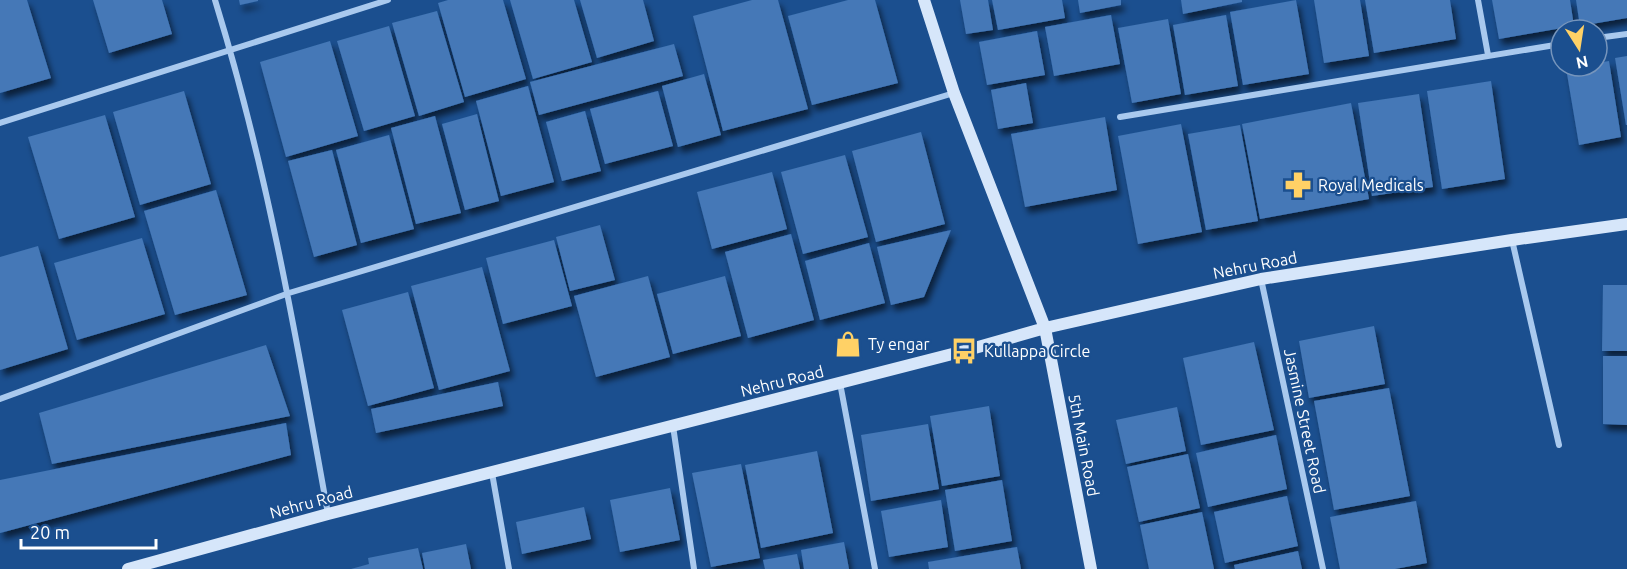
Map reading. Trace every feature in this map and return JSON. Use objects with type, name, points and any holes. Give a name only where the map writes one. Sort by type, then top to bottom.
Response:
[{"type":"main road","name":"5th Main Road","points":[[924,0],[954,93],[1045,327],[1091,569]]},
{"type":"main road","name":"Nehru Road","points":[[129,569],[328,514],[964,351],[1045,327],[1261,279],[1627,224]]},
{"type":"street","points":[[214,0],[230,50],[289,293],[328,514]]},
{"type":"street","points":[[0,123],[388,0]]},
{"type":"street","points":[[1478,0],[1488,55]]},
{"type":"street","points":[[1609,36],[1627,34]]},
{"type":"street","points":[[1120,117],[1549,46]]},
{"type":"street","points":[[0,399],[289,293],[954,93]]},
{"type":"street","points":[[1512,240],[1559,445]]},
{"type":"street","name":"Jasmine Street Road","points":[[1261,279],[1323,569]]},
{"type":"street","points":[[840,383],[875,569]]},
{"type":"street","points":[[673,426],[694,569]]},
{"type":"street","points":[[492,472],[509,569]]},
{"type":"building","points":[[0,0],[27,0],[51,78],[0,93]]},
{"type":"building","points":[[93,0],[162,0],[172,34],[109,53]]},
{"type":"building","points":[[239,0],[258,0],[258,1],[240,5]]},
{"type":"building","points":[[448,0],[503,0],[526,79],[465,97],[438,3]]},
{"type":"building","points":[[510,0],[574,0],[592,62],[533,79]]},
{"type":"building","points":[[580,0],[643,0],[654,41],[597,58]]},
{"type":"building","points":[[752,0],[778,0],[808,109],[723,131],[693,16]]},
{"type":"building","points":[[848,0],[875,0],[898,83],[812,105],[788,16]]},
{"type":"building","points":[[960,0],[988,0],[993,30],[966,34]]},
{"type":"building","points":[[992,0],[1062,0],[1065,18],[998,30]]},
{"type":"building","points":[[1078,0],[1121,0],[1121,5],[1080,13]]},
{"type":"building","points":[[1181,0],[1242,0],[1242,2],[1183,14]]},
{"type":"building","points":[[1296,0],[1309,74],[1243,85],[1230,12]]},
{"type":"building","points":[[1314,0],[1360,0],[1369,56],[1324,63]]},
{"type":"building","points":[[1365,0],[1450,0],[1456,39],[1374,53]]},
{"type":"building","points":[[1492,0],[1570,0],[1573,18],[1549,18],[1549,30],[1499,39]]},
{"type":"building","points":[[1576,0],[1627,0],[1627,18],[1609,21],[1609,18],[1579,18]]},
{"type":"building","points":[[437,11],[464,102],[419,116],[392,23]]},
{"type":"building","points":[[1111,15],[1120,64],[1054,76],[1045,27]]},
{"type":"building","points":[[1226,15],[1238,86],[1185,95],[1173,25]]},
{"type":"building","points":[[1168,19],[1181,94],[1132,103],[1118,28]]},
{"type":"building","points":[[389,26],[415,116],[364,131],[337,41]]},
{"type":"building","points":[[1037,31],[1045,75],[987,85],[979,42]]},
{"type":"building","points":[[330,41],[358,136],[286,157],[260,62]]},
{"type":"building","points":[[674,44],[683,76],[539,115],[530,82]]},
{"type":"building","points":[[1627,56],[1627,125],[1626,125],[1615,58]]},
{"type":"building","points":[[1609,61],[1621,137],[1579,145],[1568,78],[1609,78]]},
{"type":"building","points":[[704,74],[721,135],[678,147],[662,86]]},
{"type":"building","points":[[1491,81],[1505,179],[1442,189],[1427,91]]},
{"type":"building","points":[[1026,83],[1033,123],[998,129],[991,90]]},
{"type":"building","points":[[528,86],[554,182],[501,196],[476,101]]},
{"type":"building","points":[[184,91],[211,184],[140,205],[113,112]]},
{"type":"building","points":[[658,91],[673,146],[605,164],[590,109]]},
{"type":"building","points":[[1419,94],[1433,187],[1372,196],[1358,103]]},
{"type":"building","points":[[1351,103],[1369,199],[1260,219],[1242,124]]},
{"type":"building","points":[[585,111],[601,171],[562,181],[546,122]]},
{"type":"building","points":[[477,114],[499,201],[465,210],[442,124]]},
{"type":"building","points":[[105,115],[135,217],[59,239],[28,137]]},
{"type":"building","points":[[435,116],[461,213],[416,224],[391,128]]},
{"type":"building","points":[[1105,117],[1117,190],[1025,207],[1011,134]]},
{"type":"building","points":[[1181,124],[1202,232],[1138,244],[1118,136]]},
{"type":"building","points":[[1240,125],[1258,221],[1206,230],[1188,134]]},
{"type":"building","points":[[921,132],[945,224],[876,242],[852,151]]},
{"type":"building","points":[[389,135],[414,229],[361,243],[336,150]]},
{"type":"building","points":[[332,150],[357,245],[314,257],[288,161]]},
{"type":"building","points":[[845,155],[868,237],[803,254],[781,172]]},
{"type":"building","points":[[772,172],[787,229],[712,249],[697,192]]},
{"type":"building","points":[[216,190],[247,295],[175,315],[144,211]]},
{"type":"building","points":[[600,225],[615,280],[570,291],[556,237]]},
{"type":"building","points":[[951,230],[924,297],[891,305],[877,247]]},
{"type":"building","points":[[791,234],[814,320],[748,338],[725,252]]},
{"type":"building","points":[[142,238],[165,314],[77,340],[54,263]]},
{"type":"building","points":[[554,240],[572,306],[503,324],[486,258]]},
{"type":"building","points":[[869,243],[885,303],[820,320],[805,261]]},
{"type":"building","points":[[38,246],[68,349],[0,370],[0,257]]},
{"type":"building","points":[[482,267],[510,371],[439,390],[411,286]]},
{"type":"building","points":[[648,276],[670,357],[596,377],[574,296]]},
{"type":"building","points":[[725,276],[741,336],[673,354],[657,294]]},
{"type":"building","points":[[1603,285],[1627,285],[1627,351],[1602,351]]},
{"type":"building","points":[[408,292],[434,388],[368,406],[342,310]]},
{"type":"building","points":[[1374,326],[1385,384],[1309,398],[1299,341]]},
{"type":"building","points":[[1254,342],[1274,430],[1201,445],[1183,358]]},
{"type":"building","points":[[266,345],[290,416],[52,464],[39,413]]},
{"type":"building","points":[[1603,356],[1627,356],[1627,425],[1603,424]]},
{"type":"building","points":[[498,382],[503,406],[376,433],[371,409]]},
{"type":"building","points":[[1389,388],[1410,496],[1334,510],[1314,401]]},
{"type":"building","points":[[989,406],[1000,476],[942,486],[930,416]]},
{"type":"building","points":[[1177,407],[1186,451],[1126,464],[1116,420]]},
{"type":"building","points":[[286,423],[291,455],[0,533],[0,480]]},
{"type":"building","points":[[928,424],[939,489],[871,501],[861,435]]},
{"type":"building","points":[[1276,435],[1287,489],[1208,507],[1196,453]]},
{"type":"building","points":[[817,451],[833,533],[761,548],[745,465]]},
{"type":"building","points":[[1188,454],[1200,508],[1139,522],[1127,467]]},
{"type":"building","points":[[741,464],[760,558],[711,567],[692,473]]},
{"type":"building","points":[[1002,480],[1012,541],[955,551],[945,490]]},
{"type":"building","points":[[670,488],[680,540],[620,552],[610,500]]},
{"type":"building","points":[[1287,496],[1298,546],[1225,563],[1214,512]]},
{"type":"building","points":[[941,500],[948,547],[889,557],[881,511]]},
{"type":"building","points":[[1416,501],[1427,563],[1395,569],[1340,569],[1330,517]]},
{"type":"building","points":[[584,507],[591,539],[522,554],[516,522]]},
{"type":"building","points":[[1202,512],[1214,569],[1149,569],[1140,525]]},
{"type":"building","points":[[844,542],[849,569],[804,569],[801,550]]},
{"type":"building","points":[[466,544],[471,569],[425,569],[422,553]]},
{"type":"building","points":[[1017,547],[1021,569],[929,569],[928,562]]},
{"type":"building","points":[[418,548],[423,569],[351,569],[369,564],[368,558]]},
{"type":"building","points":[[1298,551],[1302,569],[1235,569],[1234,565]]},
{"type":"building","points":[[797,554],[800,569],[765,569],[763,560]]},
{"type":"place","name":"Royal Medicals","points":[[1298,185]]},
{"type":"place","name":"Ty engar","points":[[848,344]]},
{"type":"place","name":"Kullappa Circle","points":[[964,351]]}]
